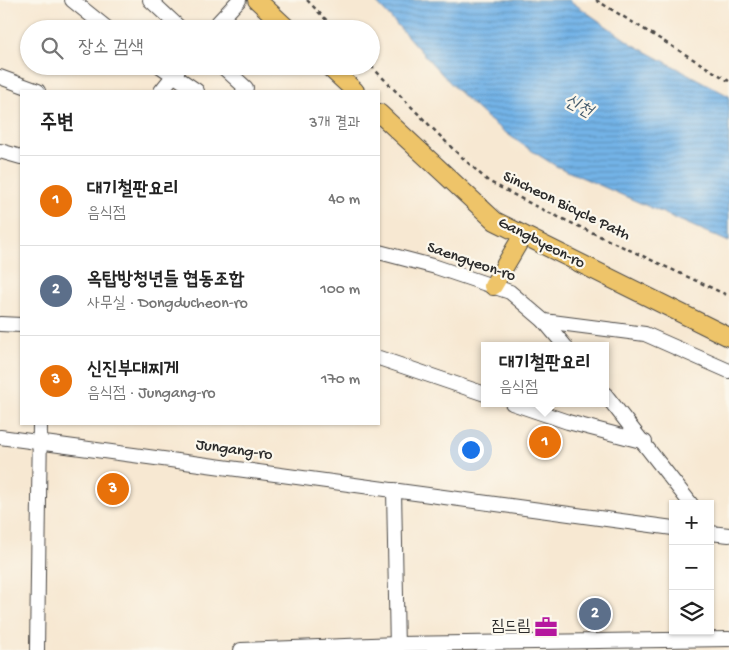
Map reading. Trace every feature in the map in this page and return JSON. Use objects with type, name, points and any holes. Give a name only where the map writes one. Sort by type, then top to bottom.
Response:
[{"type":"main road","points":[[257,0],[278,20]]},
{"type":"main road","points":[[338,75],[354,90]]},
{"type":"main road","name":"Gangbyeon-ro","points":[[380,114],[495,221],[729,337]]},
{"type":"main road","points":[[493,286],[523,235]]},
{"type":"street","points":[[72,0],[97,20]]},
{"type":"street","points":[[150,0],[171,20]]},
{"type":"street","points":[[220,20],[239,0]]},
{"type":"street","points":[[161,90],[174,75]]},
{"type":"street","points":[[181,75],[196,90]]},
{"type":"street","points":[[230,75],[244,90]]},
{"type":"street","points":[[0,77],[35,90]]},
{"type":"street","points":[[0,151],[20,158]]},
{"type":"street","name":"Saengyeon-ro","points":[[380,252],[436,267],[510,292],[544,320],[562,342]]},
{"type":"street","points":[[544,320],[645,334],[729,371]]},
{"type":"street","points":[[0,324],[20,325]]},
{"type":"street","points":[[380,358],[481,393]]},
{"type":"street","points":[[609,399],[689,500]]},
{"type":"street","points":[[524,407],[568,422],[645,442]]},
{"type":"street","points":[[37,650],[40,425]]},
{"type":"street","name":"Jungang-ro","points":[[0,437],[669,527]]},
{"type":"street","points":[[394,490],[397,647]]},
{"type":"street","points":[[714,532],[729,535]]},
{"type":"street","points":[[241,650],[729,639]]},
{"type":"path","points":[[307,0],[326,20]]},
{"type":"path","points":[[596,0],[729,81]]},
{"type":"path","name":"Sincheon Bicycle Path","points":[[380,75],[453,149],[488,181],[539,208],[729,296]]},
{"type":"water","name":"신천","points":[[374,0],[569,0],[632,44],[729,96],[729,242],[556,166],[520,143],[471,104]]},
{"type":"place","name":"대기철판요리","points":[[545,442]]},
{"type":"place","name":"신진부대찌게","points":[[113,489]]},
{"type":"place","name":"옥탑방청년들 협동조합","points":[[595,614]]},
{"type":"place","name":"짐드림","points":[[546,627]]}]
